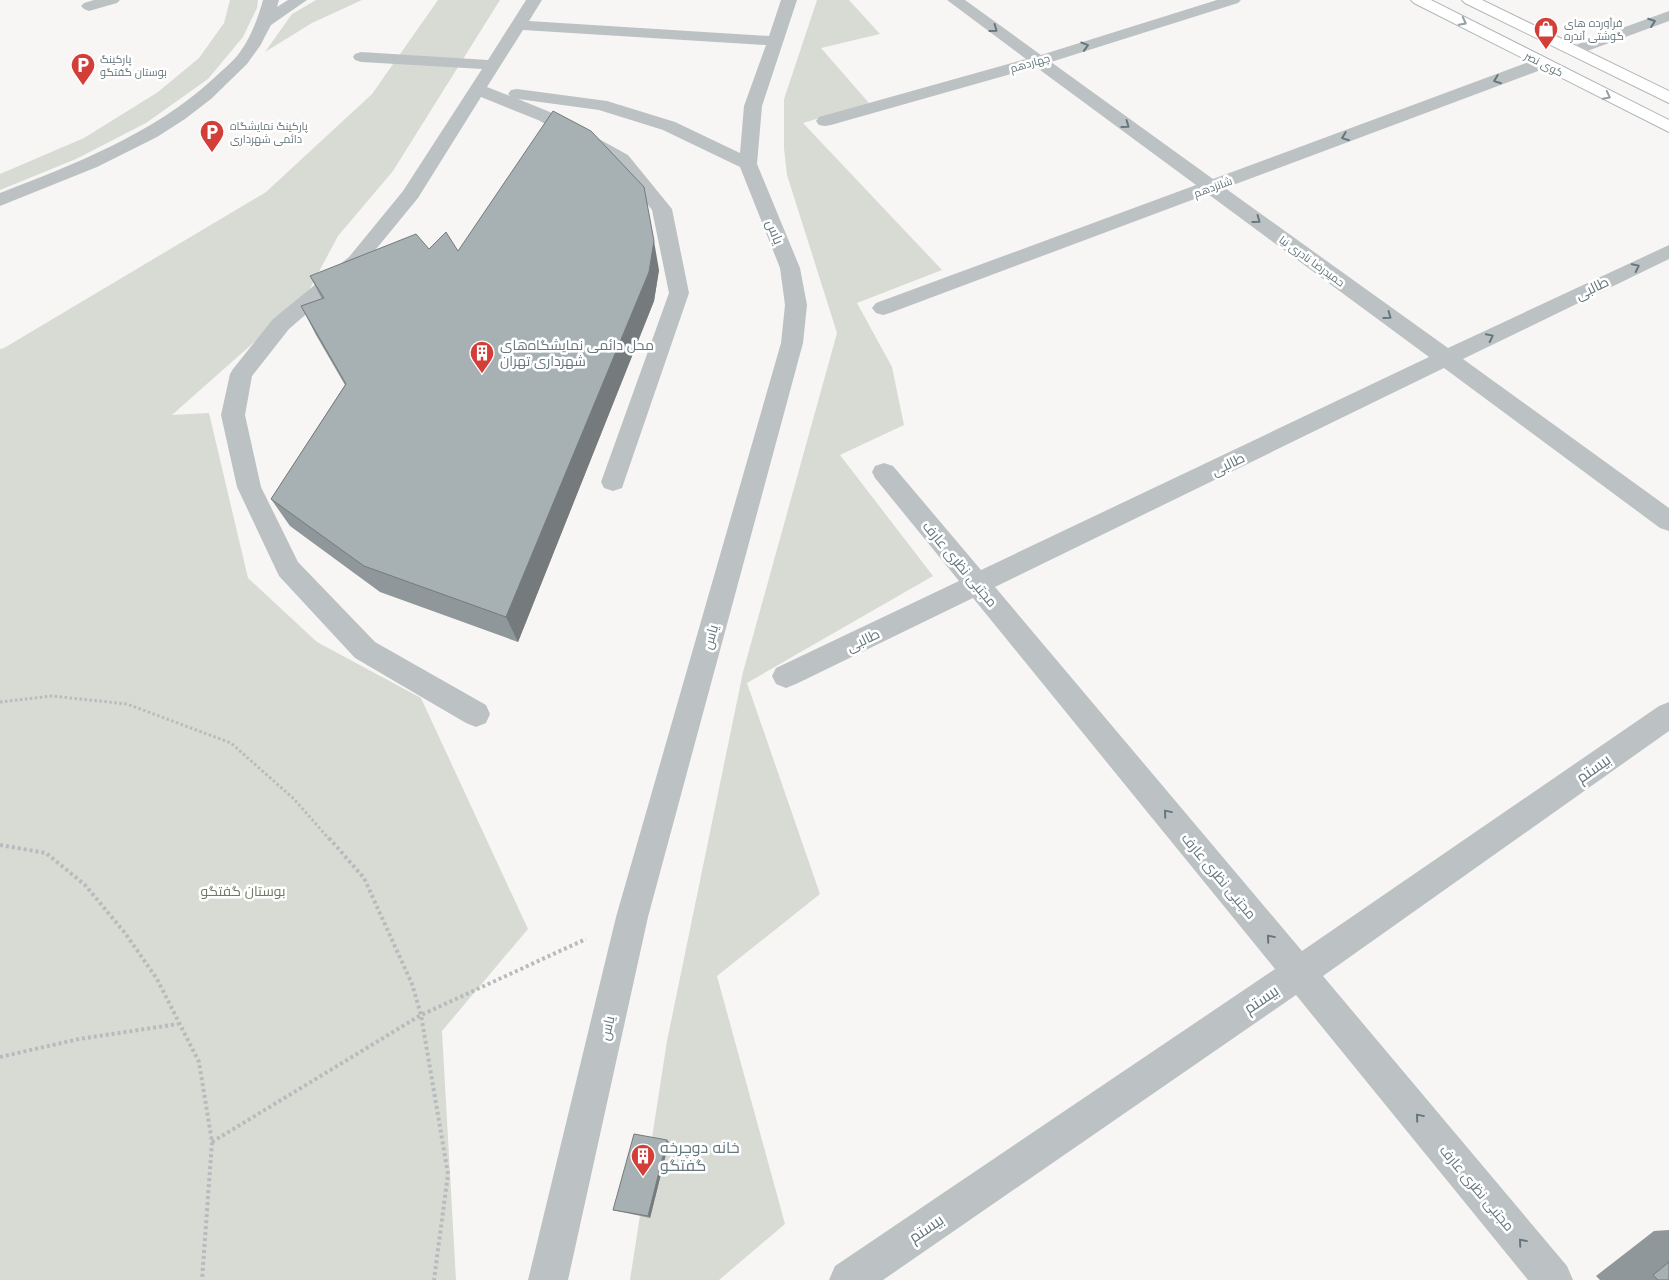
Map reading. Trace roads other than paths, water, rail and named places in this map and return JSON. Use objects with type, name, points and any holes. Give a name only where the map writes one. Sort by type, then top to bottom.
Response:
[{"type":"main road","name":"کوی نصر","points":[[1419,0],[1669,127]]},
{"type":"main road","name":"کوی نصر","points":[[1470,0],[1669,98]]},
{"type":"street","points":[[89,6],[112,0]]},
{"type":"street","points":[[0,200],[82,169],[168,122],[213,89],[247,54],[266,21],[271,0]]},
{"type":"street","points":[[266,21],[299,0]]},
{"type":"street","points":[[476,714],[365,650],[288,569],[249,487],[233,415],[241,374],[282,324],[356,261],[411,194],[534,0]]},
{"type":"street","name":"یاس","points":[[548,1280],[632,917],[792,343],[796,305],[790,268],[748,164],[752,106],[789,0]]},
{"type":"street","name":"حمیدرضا نادری نیا","points":[[955,0],[1669,521]]},
{"type":"street","name":"چهاردهم","points":[[825,121],[1038,61],[1233,0]]},
{"type":"street","points":[[1574,51],[1669,16]]},
{"type":"street","points":[[518,25],[775,41]]},
{"type":"street","points":[[361,57],[493,65]]},
{"type":"street","name":"شانزدهم","points":[[883,308],[1542,63]]},
{"type":"street","points":[[477,89],[601,105],[669,126],[748,164]]},
{"type":"street","points":[[477,89],[544,116],[622,159],[662,209],[679,293],[613,482]]},
{"type":"street","name":"طالبی","points":[[786,676],[1669,251]]},
{"type":"street","name":"مجتبی نظری عارف","points":[[884,472],[1553,1280]]},
{"type":"street","name":"بیستم","points":[[849,1280],[1299,973],[1669,715]]},
{"type":"place","name":"فرآورده های گوشتی آندره","points":[[1546,50]]},
{"type":"place","name":"پارکینگ بوستان گفتگو","points":[[83,86]]},
{"type":"place","name":"پارکینگ نمایشگاه دائمی شهرداری","points":[[212,153]]},
{"type":"place","name":"محل دائمی نمایشگاه‌های شهرداری تهران","points":[[482,374]]},
{"type":"place","name":"خانه دوچرخه گفتگو","points":[[643,1177]]},
{"type":"park label","name":"بوستان گفتگو","points":[[243,891]]}]
